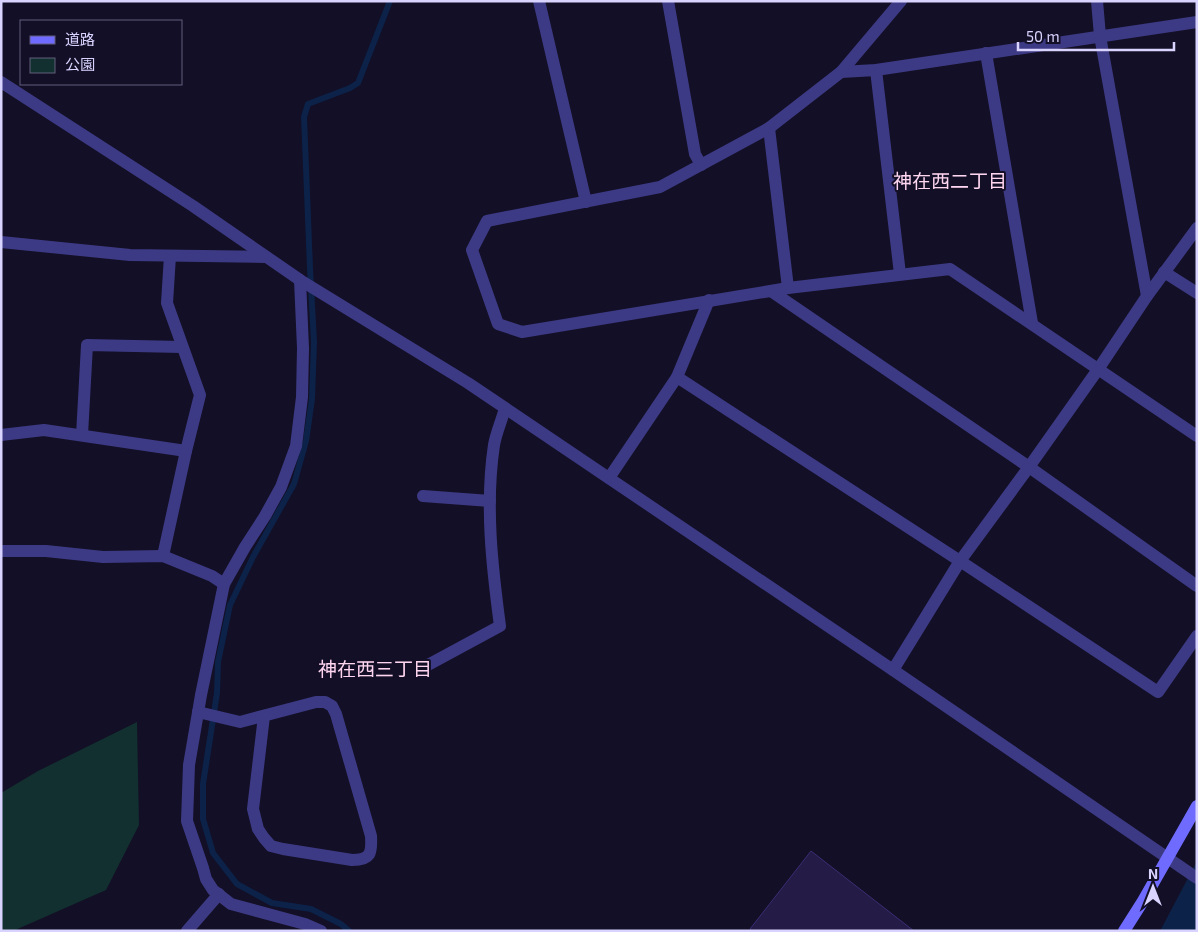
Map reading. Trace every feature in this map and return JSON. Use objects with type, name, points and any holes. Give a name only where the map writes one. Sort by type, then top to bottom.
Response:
[{"type":"main road","points":[[1124,931],[1168,859],[1197,806]]},
{"type":"street","points":[[538,1],[586,202]]},
{"type":"street","points":[[668,1],[695,154],[701,165]]},
{"type":"street","points":[[901,1],[841,72],[768,128],[660,187],[487,221],[472,250],[498,324],[522,332],[788,288],[950,268],[1197,436]]},
{"type":"street","points":[[1097,1],[1100,36],[1147,296]]},
{"type":"street","points":[[841,72],[876,70],[1197,22]]},
{"type":"street","points":[[986,53],[1032,323]]},
{"type":"street","points":[[876,70],[900,274]]},
{"type":"street","points":[[1,82],[193,206],[321,294],[468,383],[1197,878]]},
{"type":"street","points":[[768,128],[788,288]]},
{"type":"street","points":[[893,670],[960,561],[1029,467],[1147,296],[1197,228]]},
{"type":"street","points":[[1,242],[130,255],[266,258]]},
{"type":"street","points":[[163,556],[200,395],[166,303],[170,256]]},
{"type":"street","points":[[1164,272],[1197,293]]},
{"type":"street","points":[[300,280],[303,348],[302,397],[296,446],[281,487],[224,584],[190,765],[187,821],[206,878],[213,890],[231,904],[305,924],[321,931]]},
{"type":"street","points":[[771,291],[1029,467],[1197,586]]},
{"type":"street","points":[[609,478],[677,377],[709,300]]},
{"type":"street","points":[[82,436],[87,345],[182,347]]},
{"type":"street","points":[[677,377],[1158,692],[1197,636]]},
{"type":"street","points":[[426,666],[500,626],[489,516],[494,443],[505,408]]},
{"type":"street","points":[[1,435],[44,430],[186,451]]},
{"type":"street","points":[[423,496],[490,501]]},
{"type":"street","points":[[1,551],[46,551],[104,556],[163,556],[212,576],[224,584]]},
{"type":"street","points":[[200,712],[240,722],[316,702],[325,702],[332,706],[336,714],[371,836],[371,853],[367,858],[352,860],[283,849],[271,846],[264,838],[253,810],[264,716]]},
{"type":"street","points":[[187,931],[219,894]]},
{"type":"green space","points":[[137,722],[139,825],[106,890],[13,931],[1,931],[1,793],[38,771]]},
{"type":"water","points":[[1197,861],[1197,931],[1160,931]]},
{"type":"building","points":[[811,851],[914,931],[752,931],[750,929]]},
{"type":"waterway","points":[[349,931],[341,924],[311,909],[272,903],[237,884],[213,853],[203,819],[203,784],[217,693],[218,662],[230,605],[253,557],[294,484],[306,441],[312,399],[314,342],[304,117],[308,104],[350,88],[358,83],[390,1]]},
{"type":"district","name":"神在西二丁目","points":[[950,181]]},
{"type":"district","name":"神在西三丁目","points":[[375,669]]}]
